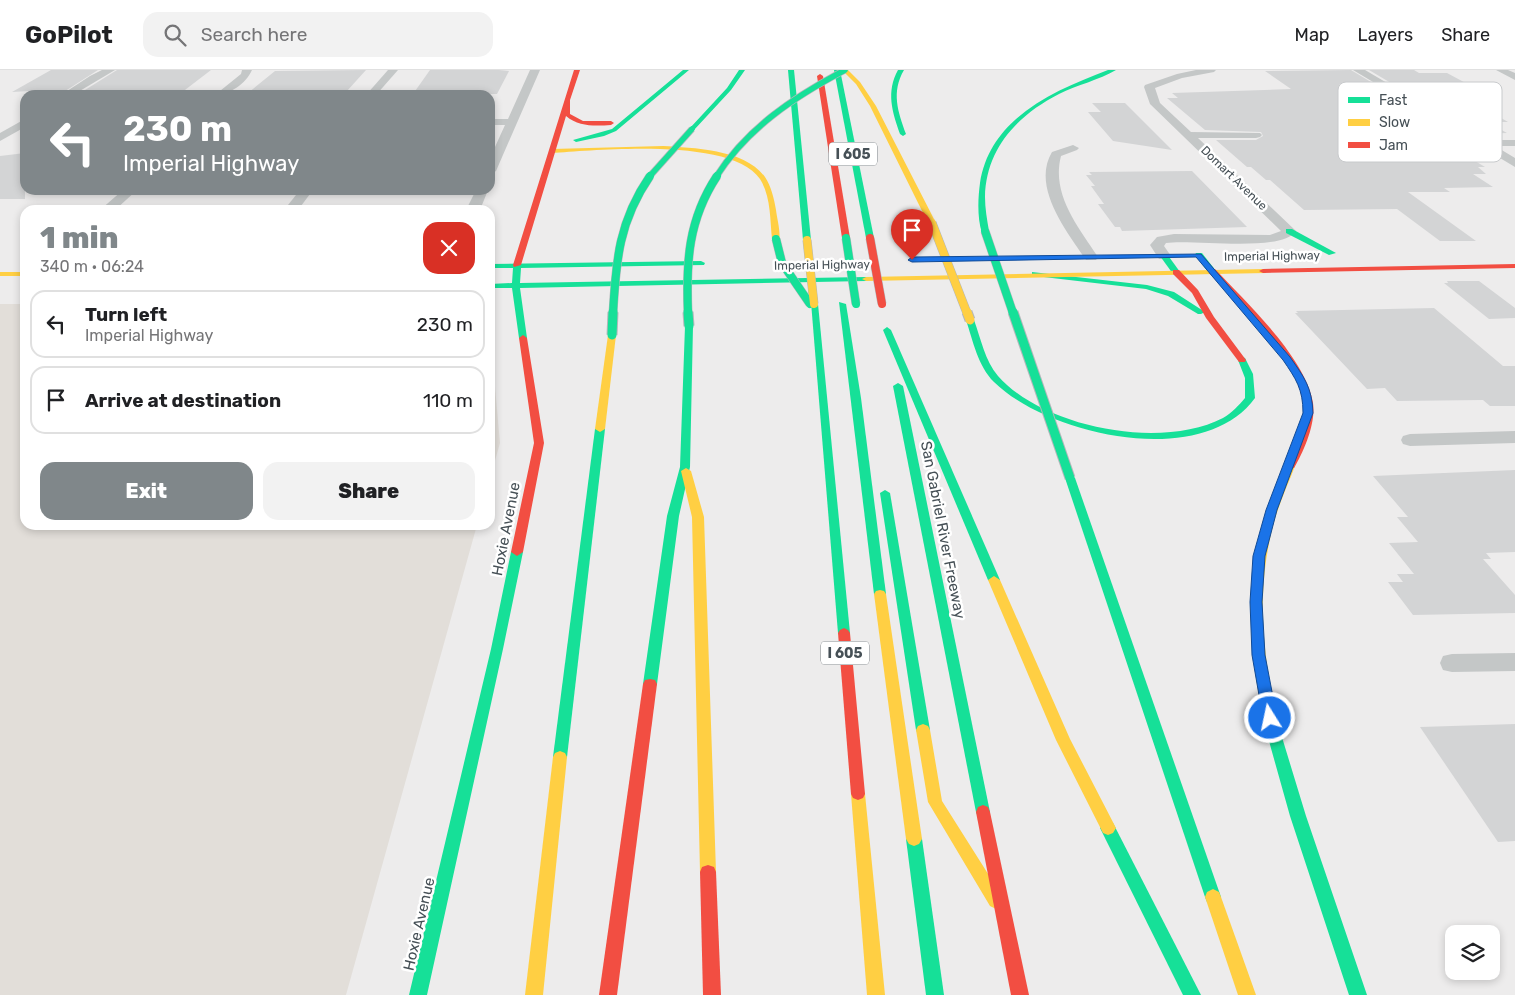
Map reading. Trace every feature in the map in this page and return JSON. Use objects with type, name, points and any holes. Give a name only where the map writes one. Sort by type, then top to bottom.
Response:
[{"type":"main road","name":"Hoxie Avenue","points":[[418,995],[495,658],[539,444],[527,375],[516,286],[517,265],[577,70]]},
{"type":"main road","points":[[553,147],[602,135],[614,130],[686,70]]},
{"type":"main road","points":[[534,995],[577,608],[612,335],[622,233],[630,210],[653,172],[668,153],[729,89],[742,70]]},
{"type":"main road","name":"I 605","points":[[791,70],[809,212],[807,240],[876,995]]},
{"type":"main road","points":[[819,70],[856,308]]},
{"type":"main road","name":"San Gabriel River Freeway","points":[[837,70],[884,317],[1006,917],[1020,995]]},
{"type":"main road","points":[[608,995],[673,516],[685,467],[690,326],[689,245],[697,214],[714,179],[733,152],[758,126],[812,87],[845,70],[858,80],[910,174],[932,223],[989,368],[1000,384],[1023,400],[1053,416],[1081,427],[1112,433],[1174,435],[1223,422],[1239,412],[1250,398],[1251,381],[1247,368],[1210,318],[1195,292],[1164,256]]},
{"type":"main road","points":[[901,70],[891,90],[892,99],[908,146]]},
{"type":"main road","points":[[1113,70],[1076,83],[1047,98],[1016,120],[998,140],[988,158],[981,185],[982,213],[985,231],[1247,995]]},
{"type":"main road","points":[[568,101],[567,114],[576,121],[605,123],[630,118]]},
{"type":"main road","points":[[553,147],[686,150],[738,158],[757,170],[763,180],[770,201],[782,263],[813,306]]},
{"type":"main road","points":[[915,164],[932,223]]},
{"type":"main road","name":"Imperial Highway","points":[[1288,231],[1336,253],[1305,253]]},
{"type":"main road","points":[[1190,255],[1212,271],[1287,359],[1298,375],[1308,396],[1308,413],[1303,430],[1272,510],[1259,556],[1256,602],[1258,655],[1270,718],[1293,800],[1358,995]]},
{"type":"main road","name":"Imperial Highway","points":[[1146,256],[1216,255]]},
{"type":"main road","points":[[981,258],[1011,258]]},
{"type":"main road","points":[[932,259],[961,259]]},
{"type":"main road","name":"Imperial Highway","points":[[882,260],[839,264],[842,304],[935,995]]},
{"type":"main road","name":"Imperial Highway","points":[[772,262],[822,261]]},
{"type":"main road","points":[[495,266],[712,262]]},
{"type":"main road","name":"Imperial Highway","points":[[495,286],[1515,266]]},
{"type":"main road","points":[[0,274],[20,274]]},
{"type":"main road","points":[[1034,274],[1147,287],[1171,294],[1210,318]]},
{"type":"main road","points":[[884,317],[1063,740],[1192,995]]},
{"type":"main road","points":[[685,467],[698,517],[700,647],[712,995]]},
{"type":"main road","points":[[883,481],[935,802],[1006,917]]},
{"type":"street","points":[[74,90],[110,70]]},
{"type":"street","points":[[226,90],[245,75],[247,70]]},
{"type":"street","points":[[375,90],[393,70]]},
{"type":"street","points":[[495,160],[535,70]]},
{"type":"street","points":[[1180,76],[1211,70]]},
{"type":"street","points":[[1358,70],[1378,82]]},
{"type":"street","points":[[1501,70],[1515,77]]},
{"type":"street","points":[[1180,76],[1203,83]]},
{"type":"street","name":"Domart Avenue","points":[[1180,76],[1149,88],[1155,104],[1288,231]]},
{"type":"street","points":[[495,122],[512,122]]},
{"type":"street","points":[[0,138],[20,125]]},
{"type":"street","points":[[1188,135],[1256,135]]},
{"type":"street","points":[[0,142],[17,142]]},
{"type":"street","points":[[1502,142],[1515,142]]},
{"type":"street","points":[[1073,148],[1056,154],[1051,175],[1058,199],[1067,219],[1091,257]]},
{"type":"street","points":[[1502,155],[1515,163]]},
{"type":"street","points":[[113,205],[125,195]]},
{"type":"street","points":[[295,205],[303,195]]},
{"type":"street","points":[[1164,256],[1157,245],[1162,240],[1194,238],[1209,240],[1270,239],[1287,234],[1288,231]]},
{"type":"street","points":[[1190,255],[1191,246],[1209,240]]},
{"type":"street","points":[[1410,440],[1515,437]]},
{"type":"street","points":[[1452,663],[1515,662]]},
{"type":"shaded area","points":[[0,304],[20,304],[20,530],[476,530],[346,995],[0,995]]},
{"type":"shaded area","points":[[495,387],[500,443],[495,460]]},
{"type":"building","points":[[51,70],[98,70],[67,90],[20,90],[12,92]]},
{"type":"building","points":[[117,70],[211,70],[185,90],[85,90]]},
{"type":"building","points":[[366,70],[348,90],[252,90],[275,71]]},
{"type":"building","points":[[430,70],[509,71],[497,94],[495,94],[495,90],[416,90]]},
{"type":"building","points":[[1351,70],[1371,82],[1338,82],[1338,162],[1477,162],[1485,167],[1478,167],[1486,174],[1473,174],[1493,187],[1444,188],[1450,192],[1408,192],[1476,241],[1440,241],[1397,209],[1304,210],[1270,180],[1266,180],[1251,167],[1247,167],[1216,140],[1256,140],[1263,136],[1261,132],[1205,130],[1167,98],[1178,98],[1172,93],[1291,89],[1265,71]]},
{"type":"building","points":[[1369,70],[1414,70],[1419,73],[1447,73],[1464,82],[1389,82]]},
{"type":"building","points":[[1092,103],[1125,103],[1172,150],[1113,141],[1088,112],[1101,112]]},
{"type":"building","points":[[20,154],[20,195],[25,195],[25,199],[0,199],[0,156]]},
{"type":"building","points":[[1192,171],[1247,227],[1122,231],[1120,227],[1115,227],[1098,204],[1104,204],[1091,186],[1095,186],[1086,175],[1092,175],[1089,172]]},
{"type":"building","points":[[1447,281],[1479,281],[1515,308],[1515,318],[1489,319],[1444,283],[1448,283]]},
{"type":"building","points":[[1434,308],[1503,366],[1515,366],[1515,406],[1490,406],[1483,400],[1397,401],[1385,388],[1367,389],[1295,313],[1298,313],[1296,311]]},
{"type":"building","points":[[1515,470],[1515,552],[1486,553],[1491,559],[1483,559],[1515,595],[1515,613],[1413,615],[1388,582],[1403,582],[1397,574],[1414,574],[1389,543],[1418,542],[1397,517],[1408,517],[1373,476]]},
{"type":"building","points":[[1515,724],[1515,841],[1498,842],[1420,727]]},
{"type":"traffic: fast","points":[[576,140],[602,135],[614,130],[686,70]]},
{"type":"traffic: fast","points":[[692,129],[729,89],[742,70]]},
{"type":"traffic: fast","points":[[791,70],[807,240]]},
{"type":"traffic: fast","points":[[837,70],[870,238]]},
{"type":"traffic: fast","points":[[689,326],[687,276],[689,246],[697,215],[709,188],[725,162],[745,139],[767,119],[792,100],[845,70]]},
{"type":"traffic: fast","points":[[901,70],[896,78],[893,101],[903,134]]},
{"type":"traffic: fast","points":[[985,231],[982,197],[985,169],[996,145],[1012,125],[1033,108],[1057,93],[1113,70]]},
{"type":"traffic: fast","points":[[612,335],[617,257],[627,217],[633,202],[650,176],[670,151],[692,129]]},
{"type":"traffic: fast","points":[[985,231],[1070,478]]},
{"type":"traffic: fast","points":[[1289,231],[1332,253]]},
{"type":"traffic: fast","points":[[846,238],[856,304]]},
{"type":"traffic: fast","points":[[776,239],[782,263],[810,304]]},
{"type":"traffic: fast","points":[[1199,255],[1212,271]]},
{"type":"traffic: fast","points":[[1164,256],[1176,272]]},
{"type":"traffic: fast","points":[[495,266],[701,263]]},
{"type":"traffic: fast","points":[[517,266],[516,285],[523,338]]},
{"type":"traffic: fast","points":[[1035,274],[1147,287],[1171,294],[1201,312]]},
{"type":"traffic: fast","points":[[495,286],[866,279]]},
{"type":"traffic: fast","points":[[814,304],[844,633]]},
{"type":"traffic: fast","points":[[842,304],[856,398],[880,594]]},
{"type":"traffic: fast","points":[[970,320],[980,351],[991,373],[1016,397],[1042,412],[1072,423],[1105,431],[1138,435],[1171,435],[1200,430],[1225,421],[1239,411],[1250,398],[1250,378],[1242,360]]},
{"type":"traffic: fast","points":[[650,684],[673,516],[685,467],[689,326]]},
{"type":"traffic: fast","points":[[887,330],[994,580]]},
{"type":"traffic: fast","points":[[898,386],[983,812]]},
{"type":"traffic: fast","points":[[560,757],[600,429]]},
{"type":"traffic: fast","points":[[1070,478],[1213,897]]},
{"type":"traffic: fast","points":[[885,493],[923,730]]},
{"type":"traffic: fast","points":[[418,995],[497,649],[517,552]]},
{"type":"traffic: fast","points":[[1274,734],[1298,816],[1358,995]]},
{"type":"traffic: fast","points":[[1108,828],[1192,995]]},
{"type":"traffic: fast","points":[[914,839],[935,995]]},
{"type":"traffic: slow","points":[[845,70],[858,83],[873,106],[932,223]]},
{"type":"traffic: slow","points":[[552,151],[631,147],[663,148],[694,150],[723,155],[746,163],[761,176],[768,190],[776,239]]},
{"type":"traffic: slow","points":[[932,223],[970,320]]},
{"type":"traffic: slow","points":[[807,240],[814,304]]},
{"type":"traffic: slow","points":[[866,279],[1263,271]]},
{"type":"traffic: slow","points":[[0,274],[20,274]]},
{"type":"traffic: slow","points":[[600,429],[612,335]]},
{"type":"traffic: slow","points":[[1274,734],[1259,659],[1256,607],[1257,581],[1260,556],[1268,523],[1290,466]]},
{"type":"traffic: slow","points":[[686,471],[698,517],[708,872]]},
{"type":"traffic: slow","points":[[994,580],[1063,740],[1108,828]]},
{"type":"traffic: slow","points":[[880,594],[914,839]]},
{"type":"traffic: slow","points":[[923,730],[935,802],[996,901]]},
{"type":"traffic: slow","points":[[534,995],[560,757]]},
{"type":"traffic: slow","points":[[858,794],[876,995]]},
{"type":"traffic: slow","points":[[1213,897],[1247,995]]},
{"type":"traffic: jam","points":[[517,265],[577,70]]},
{"type":"traffic: jam","points":[[820,76],[846,238]]},
{"type":"traffic: jam","points":[[568,101],[567,114],[577,121],[599,124],[611,123]]},
{"type":"traffic: jam","points":[[870,238],[882,304]]},
{"type":"traffic: jam","points":[[1263,271],[1515,266]]},
{"type":"traffic: jam","points":[[1212,271],[1269,334],[1296,371],[1304,388],[1308,404],[1307,420],[1290,466]]},
{"type":"traffic: jam","points":[[1176,272],[1195,292],[1210,318],[1242,360]]},
{"type":"traffic: jam","points":[[517,552],[539,443],[523,338]]},
{"type":"traffic: jam","points":[[844,633],[858,794]]},
{"type":"traffic: jam","points":[[608,995],[650,684]]},
{"type":"traffic: jam","points":[[983,812],[1020,995]]},
{"type":"traffic: jam","points":[[708,872],[712,995]]},
{"type":"route","points":[[912,260],[1198,255],[1287,359],[1298,375],[1308,396],[1308,413],[1272,510],[1259,556],[1256,602],[1258,655],[1270,718]]}]
